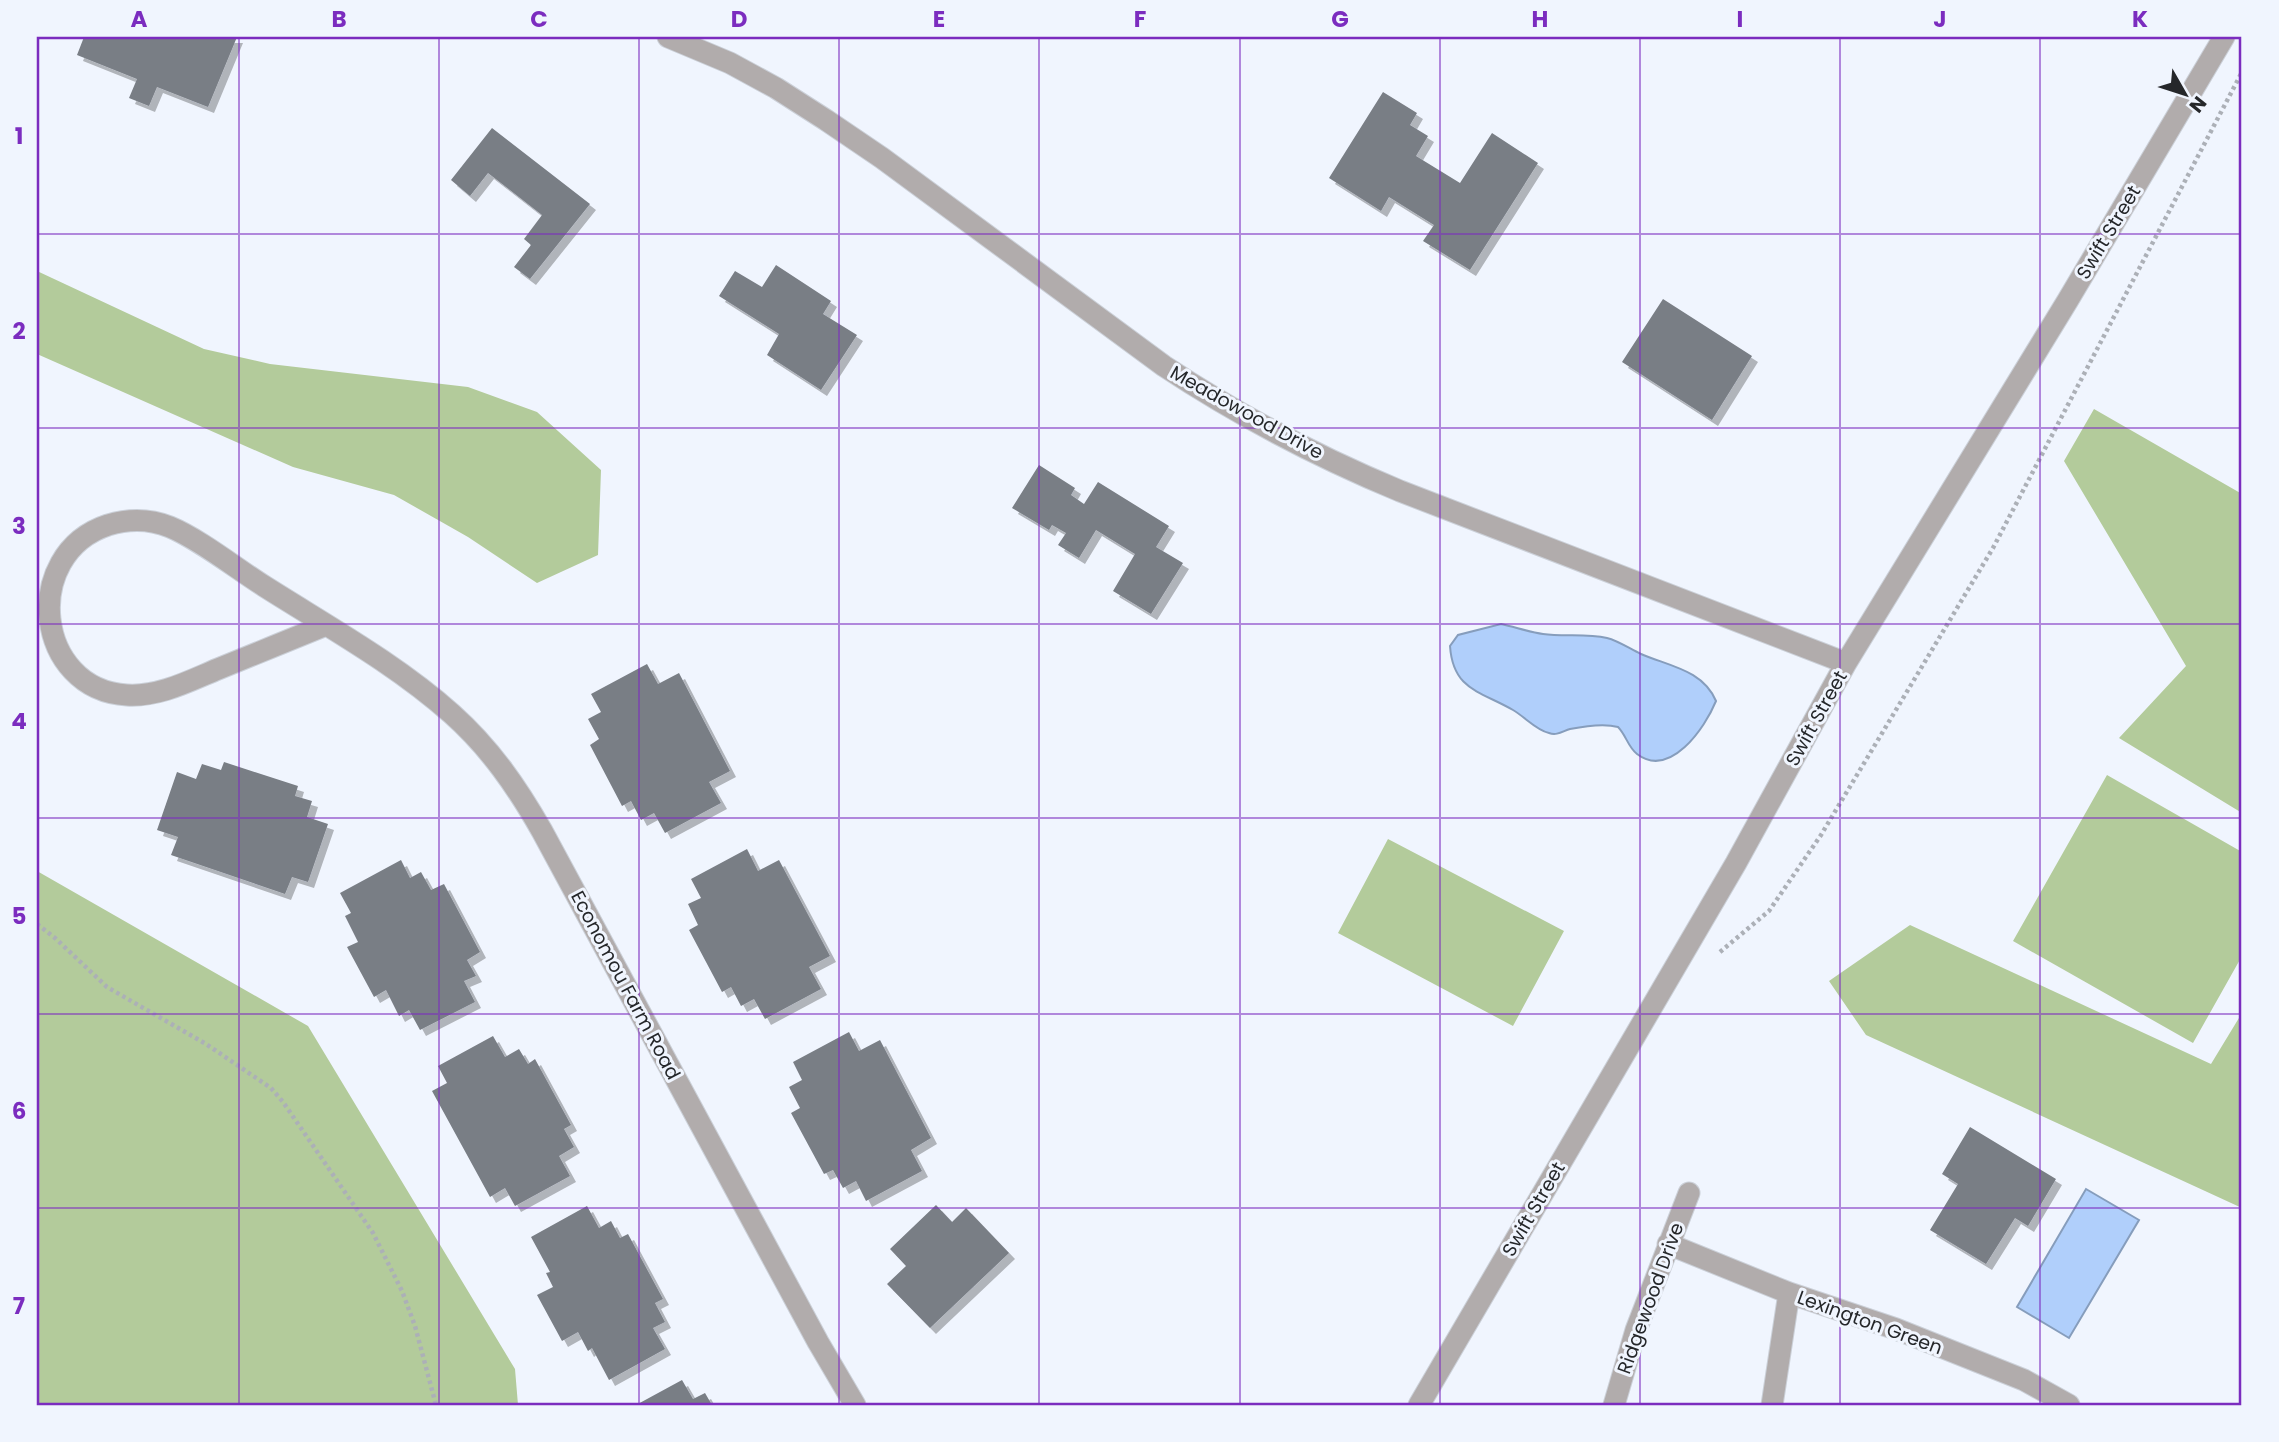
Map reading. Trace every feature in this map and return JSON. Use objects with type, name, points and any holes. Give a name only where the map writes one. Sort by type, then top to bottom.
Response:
[{"type":"street","name":"Meadowood Drive","points":[[668,37],[730,63],[826,120],[882,158],[1164,366],[1249,418],[1388,486],[1846,663]]},
{"type":"street","name":"Swift Street","points":[[1419,1405],[1736,863],[1846,663],[2068,300],[2224,37]]},
{"type":"street","name":"Economou Farm Road","points":[[326,625],[157,693],[124,695],[93,685],[68,664],[52,635],[48,603],[57,570],[77,544],[106,526],[138,520],[171,527],[326,625],[408,680],[452,714],[501,766],[522,796],[855,1405]]},
{"type":"street","name":"Ridgewood Drive","points":[[1614,1405],[1636,1330],[1689,1193]]},
{"type":"street","name":"Lexington Green","points":[[1668,1244],[1789,1293],[1896,1329],[2024,1380],[2069,1405]]},
{"type":"street","points":[[1772,1405],[1789,1293]]},
{"type":"path","points":[[1713,958],[1769,911],[1777,900],[1821,835],[1986,560],[2242,72]]},
{"type":"path","points":[[37,924],[107,987],[206,1044],[271,1088],[284,1102],[373,1233],[402,1291],[415,1326],[436,1405]]},
{"type":"green space","points":[[37,271],[204,349],[270,364],[468,387],[537,412],[601,470],[598,555],[537,583],[468,537],[394,495],[293,467],[37,354]]},
{"type":"green space","points":[[2094,409],[2242,494],[2242,813],[2119,738],[2186,666],[2064,461]]},
{"type":"green space","points":[[2107,775],[2242,852],[2242,956],[2193,1043],[2013,941]]},
{"type":"green space","points":[[1388,839],[1564,931],[1513,1026],[1338,933]]},
{"type":"green space","points":[[37,871],[308,1026],[515,1369],[518,1405],[37,1405]]},
{"type":"green space","points":[[1910,925],[2211,1064],[2242,1013],[2242,1208],[1866,1035],[1829,981]]},
{"type":"water","points":[[1501,624],[1543,634],[1611,639],[1684,670],[1703,682],[1716,701],[1704,724],[1685,747],[1662,760],[1649,760],[1637,754],[1618,727],[1588,726],[1555,734],[1544,731],[1513,710],[1470,687],[1456,672],[1450,646],[1458,635]]},
{"type":"water","points":[[2086,1189],[2139,1220],[2069,1338],[2017,1307]]},
{"type":"building","points":[[84,37],[237,37],[208,107],[157,87],[149,106],[129,98],[137,79],[77,55]]},
{"type":"building","points":[[1383,92],[1417,113],[1410,125],[1428,136],[1416,156],[1460,183],[1492,133],[1538,163],[1470,270],[1423,241],[1434,225],[1389,197],[1381,211],[1329,178]]},
{"type":"building","points":[[492,128],[590,204],[530,279],[514,267],[531,245],[524,239],[542,215],[488,173],[470,196],[451,180]]},
{"type":"building","points":[[776,265],[831,301],[823,314],[857,335],[821,390],[767,355],[779,334],[719,296],[735,271],[762,287]]},
{"type":"building","points":[[1663,299],[1752,356],[1712,420],[1622,362]]},
{"type":"building","points":[[1039,465],[1075,488],[1071,495],[1084,504],[1098,482],[1169,526],[1156,547],[1183,563],[1151,614],[1113,591],[1135,554],[1096,530],[1079,558],[1058,545],[1066,533],[1052,525],[1049,530],[1012,508]]},
{"type":"building","points":[[647,664],[658,684],[679,673],[730,771],[709,782],[721,803],[665,833],[654,813],[641,820],[631,801],[622,806],[590,745],[599,739],[588,719],[601,712],[591,694]]},
{"type":"building","points":[[224,762],[298,786],[295,796],[312,801],[307,817],[328,824],[308,882],[292,877],[285,894],[171,855],[178,837],[157,830],[177,772],[196,779],[202,764],[221,770]]},
{"type":"building","points":[[747,849],[758,871],[779,860],[830,956],[809,967],[821,989],[765,1019],[754,999],[741,1006],[731,987],[722,992],[689,930],[698,925],[688,904],[701,898],[691,879]]},
{"type":"building","points":[[401,860],[410,878],[421,872],[431,890],[444,884],[480,952],[467,960],[476,976],[464,981],[475,1002],[420,1030],[409,1010],[399,1016],[386,990],[374,997],[347,947],[358,942],[345,916],[351,913],[340,893]]},
{"type":"building","points":[[849,1032],[859,1051],[880,1040],[931,1138],[911,1150],[922,1171],[866,1201],[856,1181],[843,1188],[833,1170],[824,1174],[791,1113],[800,1108],[789,1087],[802,1080],[793,1062]]},
{"type":"building","points":[[493,1036],[505,1057],[519,1049],[528,1064],[535,1059],[571,1125],[564,1129],[574,1147],[559,1156],[570,1176],[515,1206],[505,1188],[490,1197],[432,1091],[447,1083],[438,1066]]},
{"type":"building","points":[[1970,1127],[2056,1179],[2028,1226],[2015,1218],[1986,1264],[1930,1230],[1958,1184],[1942,1174]]},
{"type":"building","points":[[936,1205],[952,1222],[966,1208],[1009,1253],[930,1328],[887,1284],[906,1266],[890,1249]]},
{"type":"building","points":[[587,1206],[599,1228],[611,1221],[620,1238],[628,1234],[663,1299],[655,1303],[665,1322],[653,1328],[665,1349],[609,1380],[592,1348],[588,1351],[578,1332],[562,1341],[537,1295],[553,1287],[546,1273],[550,1272],[531,1237]]},
{"type":"building","points":[[682,1380],[693,1399],[705,1393],[712,1405],[636,1405]]}]
